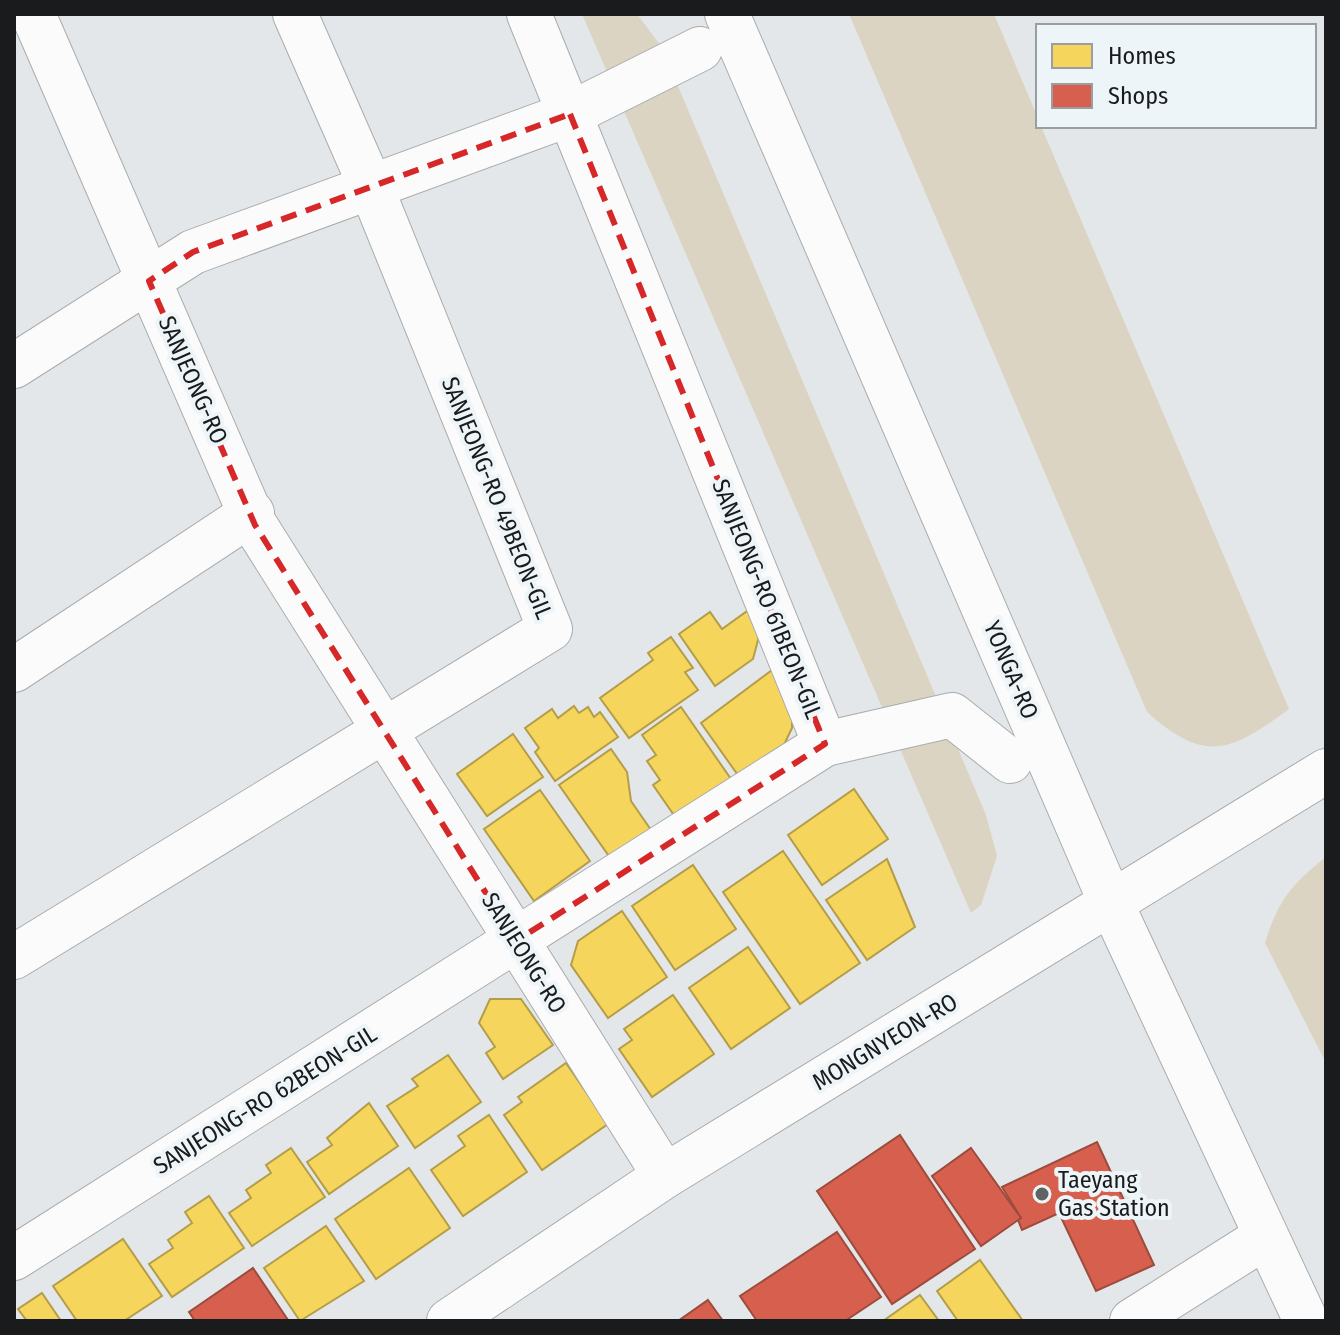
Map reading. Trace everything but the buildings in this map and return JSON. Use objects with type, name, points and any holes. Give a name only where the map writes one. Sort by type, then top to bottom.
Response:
[{"type":"street","name":"SANJEONG-RO","points":[[33,14],[255,525],[665,1176]]},
{"type":"street","points":[[295,14],[371,187]]},
{"type":"street","name":"SANJEONG-RO 61BEON-GIL","points":[[516,941],[825,744],[529,14]]},
{"type":"street","name":"YONGA-RO","points":[[727,14],[1111,903],[1306,1321]]},
{"type":"street","points":[[14,366],[193,252],[570,114],[700,49]]},
{"type":"street","name":"SANJEONG-RO 49BEON-GIL","points":[[371,187],[550,629],[383,729]]},
{"type":"street","points":[[14,670],[252,513]]},
{"type":"street","points":[[825,744],[952,715],[1010,761]]},
{"type":"street","points":[[14,957],[383,729]]},
{"type":"street","name":"MONGNYEON-RO","points":[[449,1321],[665,1176],[1326,771]]},
{"type":"street","name":"SANJEONG-RO 62BEON-GIL","points":[[14,1258],[516,941]]},
{"type":"street","points":[[1132,1321],[1265,1237]]},
{"type":"highlighted area","points":[[570,114],[825,744],[516,941],[255,525],[149,281],[193,252]]},
{"type":"shaded area","points":[[582,14],[637,14],[661,46],[986,815],[997,856],[981,905],[971,913]]},
{"type":"shaded area","points":[[849,14],[994,14],[1036,113],[1036,128],[1042,128],[1289,709],[1251,735],[1219,746],[1186,740],[1147,712]]},
{"type":"shaded area","points":[[1326,857],[1326,1063],[1265,943],[1275,915],[1288,894]]},
{"type":"place","name":"Taeyang Gas Station","points":[[1042,1194]]}]
